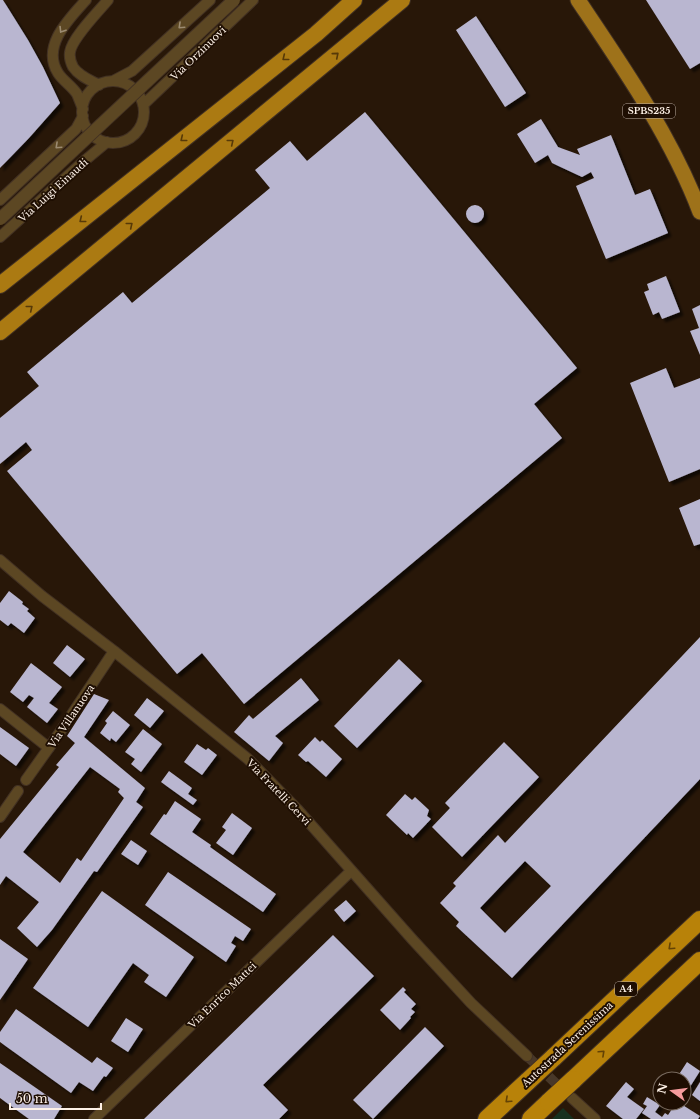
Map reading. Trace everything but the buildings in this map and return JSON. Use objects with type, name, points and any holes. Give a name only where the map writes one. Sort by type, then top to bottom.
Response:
[{"type":"highway","points":[[0,285],[309,38],[354,0]]},
{"type":"highway","points":[[0,332],[402,0]]},
{"type":"highway","name":"Autostrada Serenissima","points":[[487,1119],[700,920]]},
{"type":"highway","points":[[531,1119],[700,961]]},
{"type":"main road","name":"SPBS235","points":[[578,0],[617,57],[659,127],[679,165],[700,212]]},
{"type":"street","points":[[0,200],[76,129],[83,112],[84,101],[93,89],[99,85],[113,81],[123,83],[140,95],[144,116],[141,126],[135,134],[126,140],[116,143],[98,139],[85,125],[83,112],[76,94],[58,73],[54,62],[56,40],[61,30],[86,0]]},
{"type":"street","points":[[99,85],[83,76],[74,68],[70,60],[70,53],[78,36],[108,0]]},
{"type":"street","points":[[113,81],[132,71],[210,0]]},
{"type":"street","points":[[0,220],[234,0]]},
{"type":"street","name":"Via Orzinuovi","points":[[143,105],[252,0]]},
{"type":"street","name":"Via Luigi Einaudi","points":[[0,237],[107,142]]},
{"type":"street","name":"Via Fratelli Cervi","points":[[0,560],[42,596],[114,651],[252,763],[298,810],[351,871],[471,1002],[527,1056]]},
{"type":"street","name":"Via Villanuova","points":[[26,780],[114,651]]},
{"type":"street","points":[[0,708],[49,748]]},
{"type":"street","points":[[0,817],[18,791]]},
{"type":"street","name":"Via Enrico Mattei","points":[[94,1119],[351,871]]},
{"type":"street","points":[[572,1098],[595,1119]]},
{"type":"green space","points":[[563,1108],[574,1119],[552,1119]]},
{"type":"tunnel","points":[[527,1056],[565,1092]]}]
